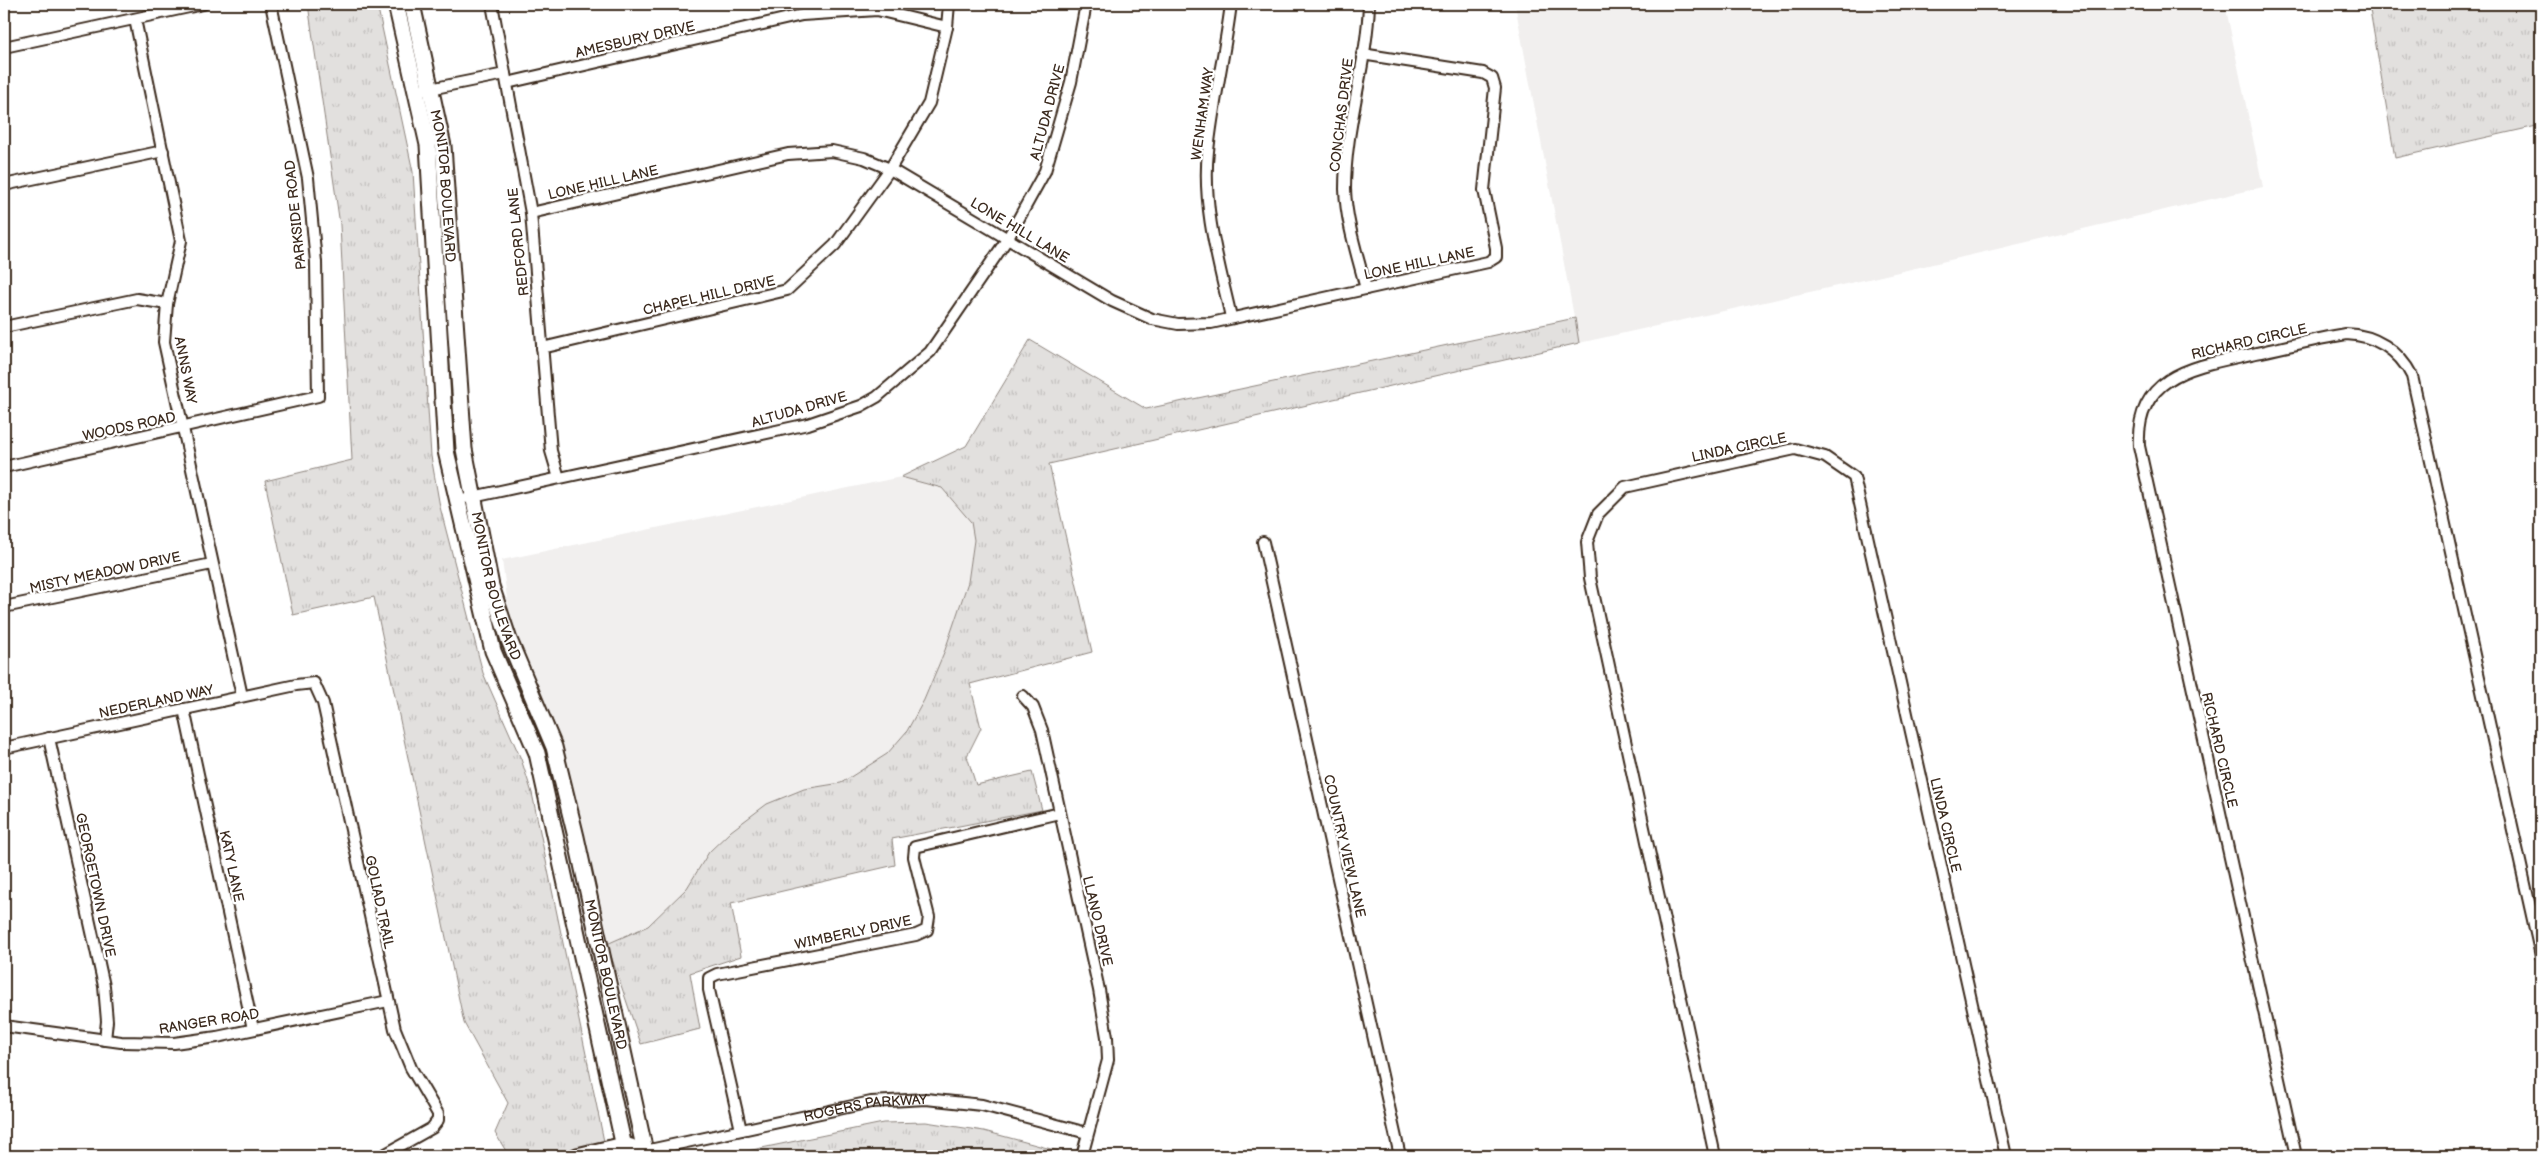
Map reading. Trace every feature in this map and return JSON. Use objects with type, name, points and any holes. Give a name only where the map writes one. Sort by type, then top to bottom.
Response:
[{"type":"street","points":[[4,47],[204,4]]},
{"type":"street","name":"PARKSIDE ROAD","points":[[271,4],[308,178],[316,262],[318,396]]},
{"type":"street","name":"MONITOR BOULEVARD","points":[[396,4],[443,146],[464,449],[491,586],[508,640],[554,747],[576,837],[643,1155]]},
{"type":"street","name":"MONITOR BOULEVARD","points":[[412,4],[428,145],[446,451],[493,651],[537,753],[625,1150]]},
{"type":"street","name":"REDFORD LANE","points":[[492,4],[531,213],[551,451],[559,478]]},
{"type":"street","name":"CHAPEL HILL DRIVE","points":[[542,348],[788,290],[835,245],[890,169],[929,103],[947,27],[949,4]]},
{"type":"street","name":"ALTUDA DRIVE","points":[[457,500],[808,424],[861,406],[900,379],[930,352],[1008,238],[1045,171],[1071,82],[1086,4]]},
{"type":"street","name":"WENHAM WAY","points":[[1231,4],[1208,161],[1208,206],[1231,317]]},
{"type":"street","name":"CONCHAS DRIVE","points":[[1366,289],[1354,245],[1345,190],[1349,142],[1369,4]]},
{"type":"street","name":"AMESBURY DRIVE","points":[[423,90],[506,78],[802,15],[877,10],[947,27]]},
{"type":"street","name":"ANNS WAY","points":[[135,19],[181,241],[167,304],[164,342],[242,696]]},
{"type":"street","name":"LONE HILL LANE","points":[[531,213],[788,154],[832,151],[864,158],[890,169],[1112,301],[1152,319],[1178,324],[1211,323],[1231,317],[1488,262],[1496,258],[1496,248],[1484,190],[1495,88],[1492,78],[1483,73],[1362,54]]},
{"type":"street","points":[[4,185],[163,150]]},
{"type":"street","points":[[4,327],[137,299],[167,304]]},
{"type":"street","name":"RICHARD CIRCLE","points":[[2296,1156],[2139,446],[2139,427],[2144,410],[2151,396],[2169,378],[2200,365],[2346,334],[2359,335],[2384,345],[2401,358],[2408,367],[2412,376],[2541,956]]},
{"type":"street","name":"WOODS ROAD","points":[[4,467],[184,428],[318,396]]},
{"type":"street","name":"LINDA CIRCLE","points":[[1716,1156],[1592,587],[1587,542],[1598,514],[1625,487],[1795,449],[1825,457],[1854,478],[2006,1156]]},
{"type":"street","name":"COUNTRY VIEW LANE","points":[[1263,542],[1400,1156]]},
{"type":"street","name":"MISTY MEADOW DRIVE","points":[[4,607],[212,564]]},
{"type":"street","name":"NEDERLAND WAY","points":[[4,748],[242,696],[314,683]]},
{"type":"street","name":"GOLIAD TRAIL","points":[[314,683],[323,703],[388,1001],[400,1045],[438,1114],[438,1120],[432,1128],[382,1156]]},
{"type":"street","name":"LLANO DRIVE","points":[[1023,696],[1033,707],[1042,730],[1099,990],[1107,1037],[1108,1060],[1082,1156]]},
{"type":"street","name":"KATY LANE","points":[[184,709],[253,1029]]},
{"type":"street","name":"GEORGETOWN DRIVE","points":[[49,738],[104,986],[107,1021],[105,1040]]},
{"type":"street","name":"WIMBERLY DRIVE","points":[[740,1130],[709,990],[709,978],[717,974],[916,935],[927,930],[929,917],[914,857],[915,847],[1060,814]]},
{"type":"street","name":"RANGER ROAD","points":[[4,1026],[105,1040],[136,1043],[174,1043],[388,1001]]},
{"type":"street","name":"ROGERS PARKWAY","points":[[577,1156],[625,1150],[643,1155],[740,1130],[871,1102],[926,1099],[982,1105],[1087,1133]]},
{"type":"shaded area","points":[[1515,4],[2225,4],[2263,187],[1864,280],[1579,343]]},
{"type":"shaded area","points":[[901,477],[942,488],[971,522],[974,540],[968,582],[945,650],[924,700],[907,731],[887,754],[841,783],[804,789],[731,831],[709,852],[687,888],[648,926],[607,944],[532,680],[513,630],[502,560]]},
{"type":"green space","points":[[308,4],[377,4],[413,172],[431,456],[440,507],[483,673],[521,759],[532,793],[607,1156],[509,1156],[495,1133],[508,1103],[464,1023],[374,597],[293,615],[265,481],[352,460],[340,225]]},
{"type":"green space","points":[[2369,4],[2541,4],[2541,125],[2395,158]]},
{"type":"green space","points":[[1575,318],[1579,343],[1049,464],[1092,652],[970,684],[981,728],[967,756],[976,785],[1032,772],[1042,810],[892,839],[895,865],[731,903],[741,956],[690,973],[700,1029],[641,1044],[607,944],[648,926],[687,888],[709,852],[731,831],[767,804],[804,789],[841,783],[887,754],[907,731],[924,700],[945,650],[968,582],[974,540],[971,522],[942,488],[901,477],[966,446],[1030,340],[1146,409]]},
{"type":"green space","points":[[926,1122],[984,1131],[1077,1156],[723,1156],[883,1123]]}]
